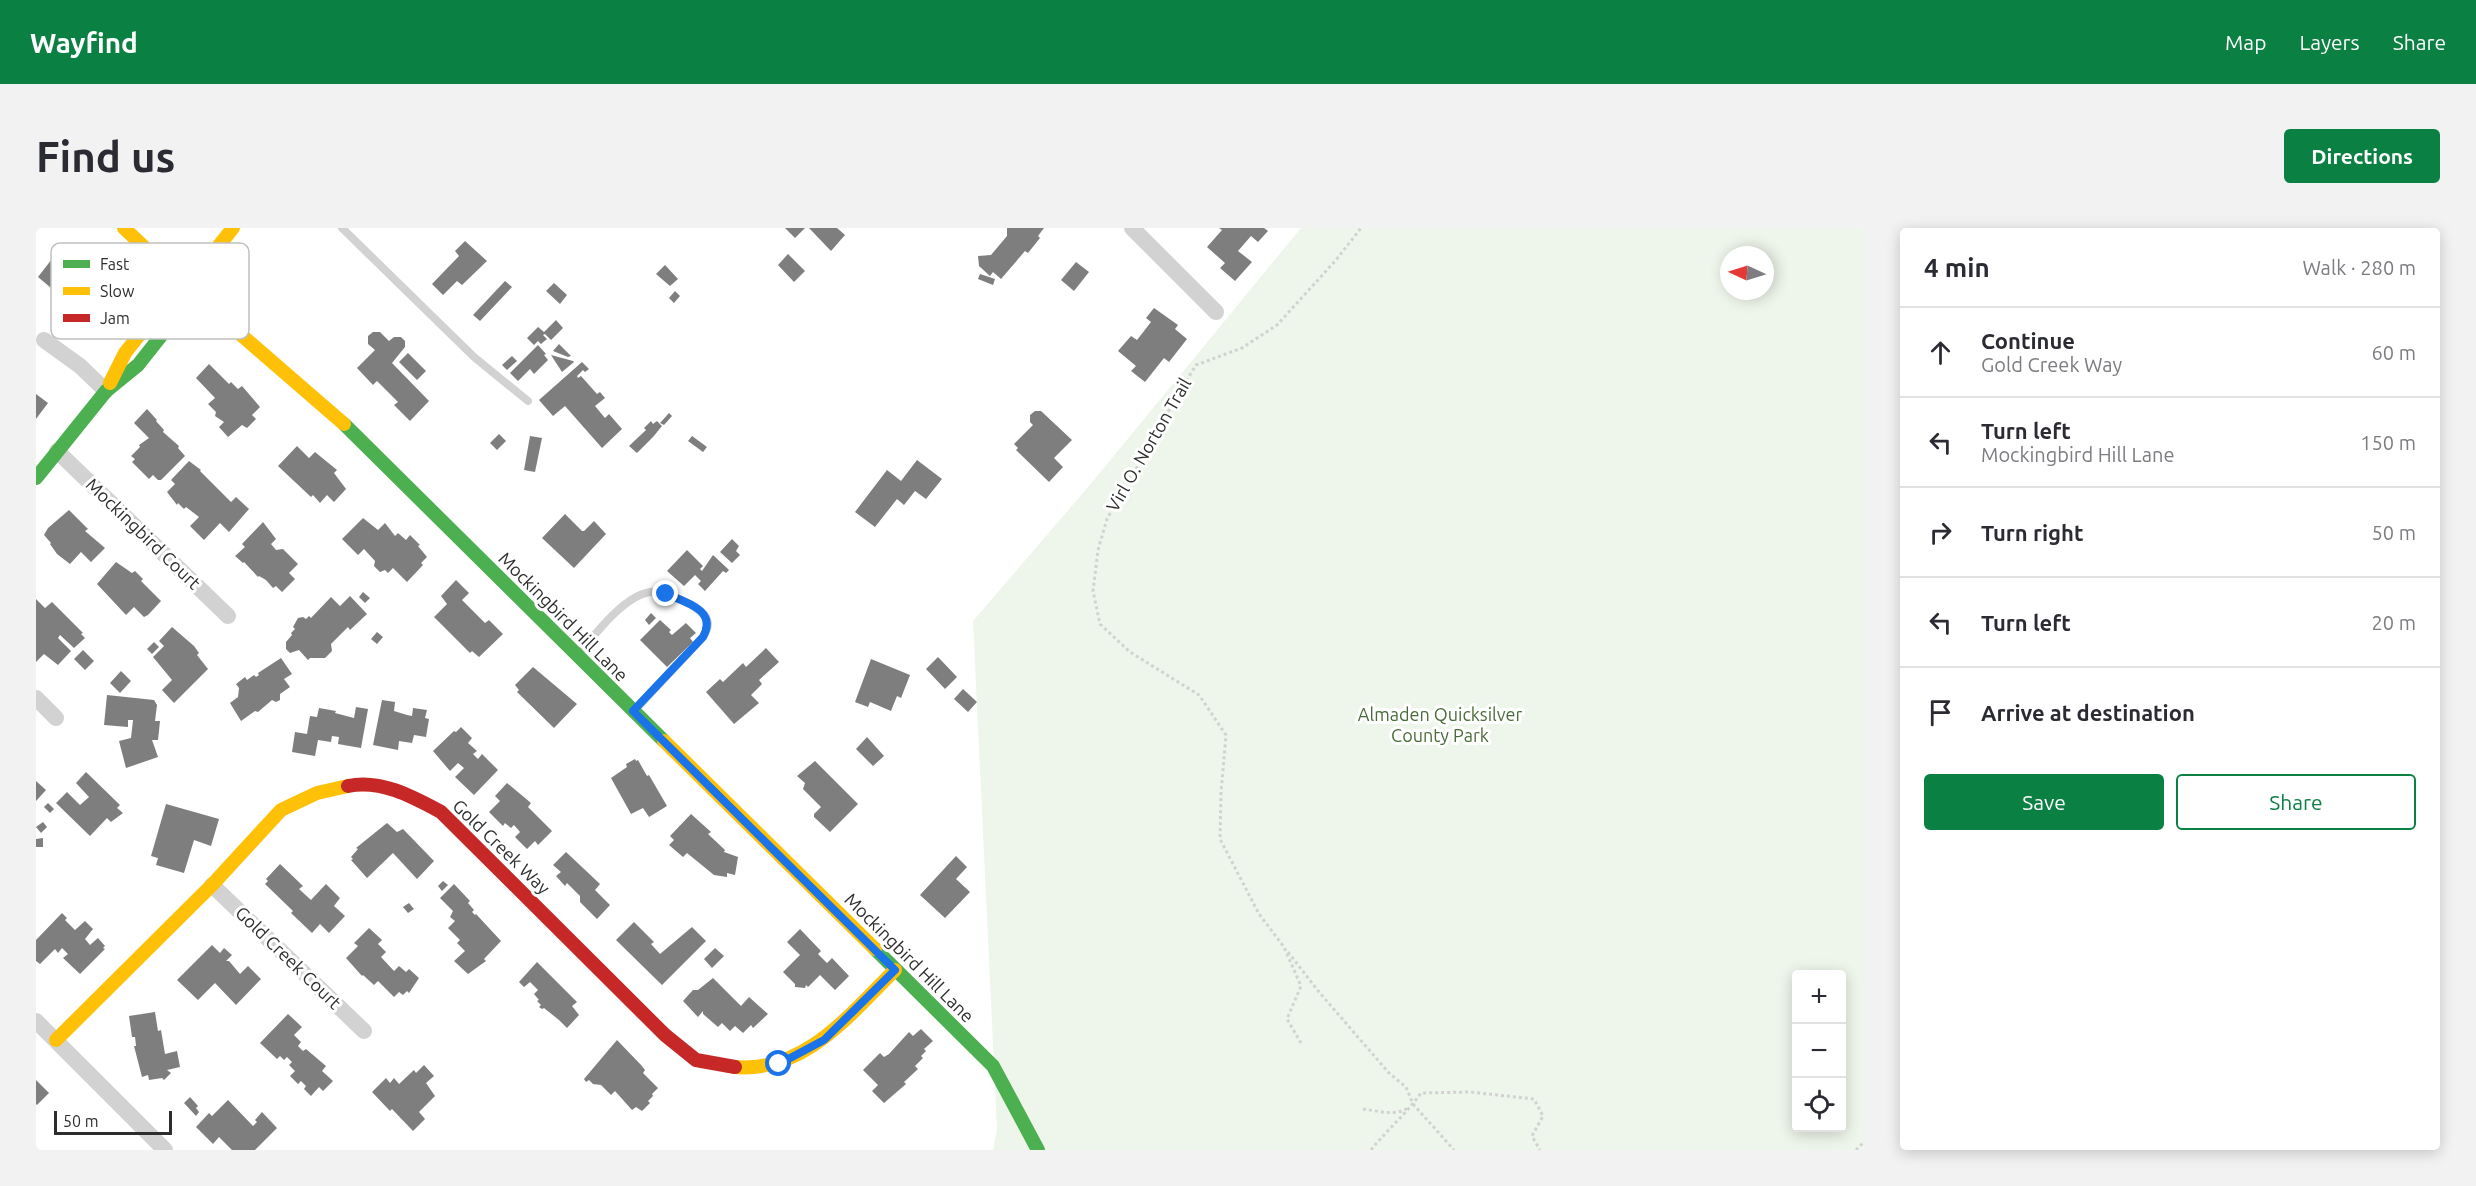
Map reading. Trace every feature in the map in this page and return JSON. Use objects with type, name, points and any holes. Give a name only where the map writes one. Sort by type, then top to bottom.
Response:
[{"type":"street","name":"Mockingbird Hill Lane","points":[[124,228],[140,243]]},
{"type":"street","points":[[221,243],[233,228]]},
{"type":"street","points":[[1132,228],[1216,312]]},
{"type":"street","points":[[36,478],[106,391],[138,365],[159,339]]},
{"type":"street","name":"Mockingbird Hill Lane","points":[[246,339],[329,410],[993,1066],[1038,1150]]},
{"type":"street","points":[[44,340],[80,366],[106,391]]},
{"type":"street","name":"Mockingbird Court","points":[[57,451],[228,616]]},
{"type":"street","points":[[36,698],[56,717]]},
{"type":"street","name":"Gold Creek Way","points":[[57,1040],[212,885],[281,810],[317,794],[362,783],[404,792],[441,812],[665,1035],[696,1060],[738,1068],[779,1064],[824,1040],[895,970]]},
{"type":"street","name":"Gold Creek Court","points":[[212,885],[364,1031]]},
{"type":"street","points":[[36,1021],[165,1150]]},
{"type":"lane","points":[[342,228],[474,357],[528,400]]},
{"type":"lane","points":[[577,656],[616,613],[636,597],[645,593],[657,591],[702,612],[708,622],[708,629],[703,637],[633,711]]},
{"type":"path","name":"Virl O. Norton Trail","points":[[1301,1043],[1287,1019],[1301,986],[1284,948],[1259,914],[1220,839],[1226,735],[1199,695],[1130,652],[1100,624],[1093,591],[1098,550],[1107,519],[1130,477],[1150,450],[1172,404],[1196,365],[1242,348],[1277,325],[1336,260],[1361,228]]},
{"type":"path","points":[[1284,948],[1374,1055],[1406,1087],[1413,1104],[1454,1150]]},
{"type":"path","points":[[1371,1150],[1421,1094],[1431,1092],[1470,1092],[1534,1099],[1543,1116],[1532,1136],[1540,1150]]},
{"type":"path","points":[[1363,1109],[1394,1113],[1402,1112],[1413,1104]]},
{"type":"path","points":[[1856,1150],[1864,1142]]},
{"type":"green space","name":"Almaden Quicksilver County Park","points":[[1301,228],[1864,228],[1864,1150],[993,1150],[997,1129],[973,621],[1089,486]]},
{"type":"building","points":[[785,228],[805,228],[795,238]]},
{"type":"building","points":[[809,228],[837,228],[845,235],[831,251]]},
{"type":"building","points":[[1007,228],[1044,228],[1038,236],[1040,238],[1028,253],[1025,251],[1001,279],[993,272],[990,276],[979,266],[978,256],[991,255],[1007,236]]},
{"type":"building","points":[[1219,228],[1264,228],[1268,231],[1258,242],[1251,236],[1238,251],[1252,262],[1235,281],[1220,268],[1225,263],[1207,247],[1222,230]]},
{"type":"building","points":[[465,241],[487,261],[462,285],[457,281],[443,295],[432,284],[459,256],[455,251]]},
{"type":"building","points":[[788,254],[805,271],[794,282],[778,265]]},
{"type":"building","points":[[51,260],[51,288],[38,277]]},
{"type":"building","points":[[1076,262],[1089,272],[1074,291],[1061,280]]},
{"type":"building","points":[[665,265],[678,279],[670,286],[656,274]]},
{"type":"building","points":[[980,274],[995,279],[993,285],[978,279]]},
{"type":"building","points":[[505,281],[512,287],[480,321],[473,315]]},
{"type":"building","points":[[554,283],[567,295],[560,304],[546,291]]},
{"type":"building","points":[[675,291],[680,296],[674,303],[669,298]]},
{"type":"building","points":[[1154,308],[1178,325],[1175,329],[1187,339],[1169,362],[1164,358],[1145,382],[1131,371],[1136,366],[1118,351],[1131,336],[1137,340],[1151,322],[1146,318]]},
{"type":"building","points":[[556,320],[563,328],[551,340],[545,334],[543,335],[547,339],[541,344],[538,341],[534,345],[527,338],[538,327],[544,332]]},
{"type":"building","points":[[373,332],[380,332],[389,341],[394,337],[401,337],[405,341],[405,347],[392,363],[429,401],[410,421],[394,405],[398,402],[377,381],[373,385],[357,368],[375,350],[368,344],[368,336]]},
{"type":"building","points":[[559,344],[571,356],[553,351]]},
{"type":"building","points":[[538,345],[548,360],[534,374],[530,369],[518,381],[510,373]]},
{"type":"building","points":[[408,353],[426,371],[417,380],[399,362]]},
{"type":"building","points":[[551,355],[573,361],[574,362],[562,372]]},
{"type":"building","points":[[512,356],[517,361],[507,370],[502,365]]},
{"type":"building","points":[[582,362],[589,369],[585,372],[583,370],[577,376],[578,378],[581,376],[597,394],[600,392],[605,398],[595,406],[605,418],[609,414],[622,429],[602,448],[565,406],[553,416],[539,400]]},
{"type":"building","points":[[209,364],[229,384],[231,382],[238,389],[242,386],[260,407],[252,415],[256,419],[247,428],[242,425],[228,437],[219,427],[224,422],[215,416],[216,412],[208,404],[215,398],[196,378]]},
{"type":"building","points":[[36,394],[48,403],[36,419]]},
{"type":"building","points":[[147,409],[164,430],[163,432],[179,446],[178,448],[185,456],[161,480],[153,475],[149,479],[132,462],[135,459],[131,456],[140,447],[139,445],[149,438],[134,423]]},
{"type":"building","points":[[1035,411],[1041,411],[1072,440],[1054,458],[1063,467],[1049,482],[1016,450],[1018,448],[1014,444],[1033,425],[1030,422],[1030,415]]},
{"type":"building","points":[[669,413],[672,416],[664,425],[660,423]]},
{"type":"building","points":[[651,421],[653,424],[657,421],[662,426],[637,453],[629,446],[646,430],[644,428]]},
{"type":"building","points":[[499,434],[506,441],[497,450],[490,443]]},
{"type":"building","points":[[530,436],[542,438],[535,472],[524,470]]},
{"type":"building","points":[[692,436],[707,447],[703,452],[688,441]]},
{"type":"building","points":[[297,446],[309,458],[315,452],[337,470],[334,473],[346,489],[334,502],[327,495],[320,503],[278,466]]},
{"type":"building","points":[[917,460],[942,479],[926,499],[915,491],[904,505],[897,499],[875,527],[855,512],[887,470],[901,481]]},
{"type":"building","points":[[189,461],[201,470],[231,502],[236,497],[249,509],[229,532],[220,523],[204,540],[190,526],[199,517],[186,507],[184,509],[178,503],[177,505],[167,492],[175,484],[171,480]]},
{"type":"building","points":[[69,510],[88,529],[85,531],[105,548],[91,562],[81,552],[70,564],[57,554],[44,535],[48,528]]},
{"type":"building","points":[[565,514],[582,531],[594,521],[606,534],[574,568],[542,538]]},
{"type":"building","points":[[363,518],[378,530],[385,523],[395,536],[398,533],[406,540],[410,535],[420,545],[418,546],[427,557],[421,563],[423,565],[407,582],[393,568],[388,573],[385,570],[380,572],[374,566],[375,561],[364,549],[358,555],[342,539]]},
{"type":"building","points":[[263,522],[276,539],[271,544],[276,550],[283,549],[298,564],[289,573],[295,579],[282,592],[276,586],[273,588],[266,580],[258,577],[235,556],[245,547],[242,544]]},
{"type":"building","points":[[732,539],[739,546],[736,551],[740,555],[732,563],[720,552]]},
{"type":"building","points":[[687,550],[703,566],[700,569],[702,571],[713,555],[729,570],[726,573],[723,571],[705,591],[698,584],[701,581],[695,575],[684,586],[667,571]]},
{"type":"building","points":[[116,562],[132,573],[135,571],[143,579],[141,581],[161,601],[148,615],[144,617],[134,607],[126,615],[97,584]]},
{"type":"building","points":[[456,580],[469,593],[462,600],[485,623],[489,620],[503,634],[479,657],[472,651],[470,653],[434,617],[447,604],[441,596]]},
{"type":"building","points":[[363,592],[370,598],[365,603],[359,597]]},
{"type":"building","points":[[350,596],[367,614],[350,630],[348,627],[331,644],[332,651],[325,658],[308,660],[299,650],[290,653],[286,649],[286,642],[295,629],[293,627],[298,618],[306,619],[309,616],[311,618],[331,597],[340,606]]},
{"type":"building","points":[[36,599],[45,608],[52,602],[83,633],[81,634],[85,638],[74,648],[60,635],[58,638],[71,651],[58,665],[44,654],[36,662]]},
{"type":"building","points":[[651,613],[656,618],[649,625],[645,620]]},
{"type":"building","points":[[660,620],[671,630],[669,632],[672,635],[686,623],[696,633],[690,638],[693,642],[667,667],[640,640]]},
{"type":"building","points":[[172,627],[194,646],[199,653],[197,655],[208,669],[174,703],[162,690],[172,680],[153,657],[164,646],[159,641]]},
{"type":"building","points":[[377,632],[383,637],[377,644],[371,639]]},
{"type":"building","points":[[154,642],[159,647],[152,654],[147,649]]},
{"type":"building","points":[[766,648],[779,662],[759,680],[762,684],[751,695],[759,703],[734,724],[706,692],[720,679],[723,682],[743,663],[746,667]]},
{"type":"building","points":[[83,650],[94,661],[85,670],[74,659]]},
{"type":"building","points":[[938,657],[957,677],[945,689],[926,669]]},
{"type":"building","points":[[281,658],[292,674],[284,679],[290,687],[280,694],[280,700],[276,702],[272,700],[258,712],[255,711],[241,721],[230,703],[238,697],[239,688],[236,684],[245,677],[247,680],[254,675],[256,677],[258,673]]},
{"type":"building","points":[[871,659],[910,675],[901,698],[897,696],[891,711],[870,702],[868,707],[855,702]]},
{"type":"building","points":[[533,667],[577,704],[554,728],[517,692],[519,690],[515,685]]},
{"type":"building","points":[[121,671],[131,681],[120,693],[110,683]]},
{"type":"building","points":[[963,689],[977,702],[968,712],[954,699]]},
{"type":"building","points":[[107,695],[154,700],[157,705],[155,721],[160,721],[158,740],[152,740],[158,757],[126,768],[119,741],[131,738],[133,720],[128,720],[128,727],[104,725]]},
{"type":"building","points":[[382,700],[395,702],[394,711],[407,715],[412,716],[413,708],[427,710],[425,718],[429,719],[426,737],[414,735],[412,743],[399,741],[398,750],[373,745]]},
{"type":"building","points":[[356,707],[368,709],[361,748],[338,744],[339,737],[332,736],[331,742],[318,740],[315,756],[292,752],[295,732],[307,734],[310,716],[317,717],[319,708],[354,718]]},
{"type":"building","points":[[461,727],[472,738],[468,743],[477,751],[473,754],[478,759],[482,754],[498,770],[474,795],[455,777],[464,768],[458,763],[450,771],[433,751]]},
{"type":"building","points":[[867,737],[884,756],[873,766],[856,749]]},
{"type":"building","points":[[635,759],[638,760],[647,776],[649,775],[667,806],[649,817],[643,808],[631,814],[611,778]]},
{"type":"building","points":[[815,761],[858,804],[830,832],[814,817],[821,807],[803,789],[805,783],[797,776]]},
{"type":"building","points":[[86,772],[120,805],[117,808],[123,813],[111,822],[107,818],[90,836],[56,803],[67,792],[80,805],[89,797],[76,783]]},
{"type":"building","points":[[36,781],[46,790],[36,801]]},
{"type":"building","points":[[507,783],[531,803],[528,807],[552,831],[538,845],[535,841],[527,849],[515,837],[520,832],[514,825],[511,828],[505,823],[503,826],[489,812],[500,801],[495,796]]},
{"type":"building","points":[[48,803],[54,809],[50,813],[44,807]]},
{"type":"building","points":[[166,804],[219,819],[211,846],[194,840],[184,873],[156,865],[158,858],[151,856]]},
{"type":"building","points":[[691,814],[711,832],[708,834],[725,850],[724,852],[738,857],[735,875],[727,873],[727,877],[714,875],[687,853],[683,857],[669,845],[674,840],[670,836]]},
{"type":"building","points":[[43,822],[47,827],[41,833],[36,827]]},
{"type":"building","points":[[387,823],[397,832],[403,829],[434,861],[417,879],[393,853],[367,878],[351,860],[358,849],[356,848]]},
{"type":"building","points":[[43,838],[43,847],[36,847],[36,839]]},
{"type":"building","points":[[566,852],[600,884],[595,890],[610,905],[597,919],[580,902],[580,896],[567,883],[565,886],[556,876],[561,872],[553,865]]},
{"type":"building","points":[[956,856],[967,867],[956,879],[970,892],[945,918],[920,895]]},
{"type":"building","points":[[280,864],[303,886],[299,889],[311,900],[326,884],[340,898],[334,906],[345,916],[329,933],[320,924],[312,933],[265,884],[268,881],[266,879]]},
{"type":"building","points":[[443,881],[448,885],[442,891],[438,886]]},
{"type":"building","points":[[454,884],[470,901],[468,903],[474,910],[472,912],[501,941],[484,959],[486,961],[468,974],[454,961],[465,951],[457,943],[460,940],[448,928],[455,921],[450,917],[453,911],[440,898]]},
{"type":"building","points":[[409,903],[414,909],[408,913],[403,907]]},
{"type":"building","points":[[62,913],[67,918],[65,920],[75,930],[85,921],[93,929],[85,939],[90,945],[98,938],[105,946],[103,948],[105,949],[80,974],[63,958],[68,954],[62,948],[58,953],[55,949],[40,964],[36,961],[36,940]]},
{"type":"building","points":[[634,922],[654,942],[651,944],[660,954],[692,927],[706,941],[662,985],[616,940]]},
{"type":"building","points":[[369,928],[382,940],[378,944],[386,952],[381,957],[394,971],[399,966],[406,972],[409,969],[419,978],[409,993],[407,991],[403,995],[399,992],[394,997],[378,981],[374,985],[362,976],[346,958],[358,946],[354,943]]},
{"type":"building","points":[[800,929],[821,951],[818,954],[827,963],[832,958],[849,976],[835,990],[820,975],[808,987],[806,985],[805,988],[795,987],[795,984],[783,972],[800,955],[787,942]]},
{"type":"building","points":[[212,945],[220,953],[224,948],[232,955],[226,961],[229,961],[240,974],[248,966],[261,979],[236,1005],[215,983],[198,1000],[177,980]]},
{"type":"building","points":[[715,948],[724,956],[712,968],[704,959]]},
{"type":"building","points":[[537,962],[577,1002],[572,1006],[579,1015],[567,1028],[544,1008],[539,1007],[541,1005],[534,994],[538,990],[530,982],[524,987],[519,982]]},
{"type":"building","points":[[713,978],[741,1006],[749,997],[768,1014],[753,1028],[751,1025],[743,1033],[735,1026],[730,1031],[722,1023],[718,1027],[703,1014],[703,1011],[698,1017],[683,1001],[693,990],[698,990]]},
{"type":"building","points":[[155,1012],[165,1054],[177,1051],[180,1067],[167,1070],[171,1073],[164,1080],[162,1078],[149,1080],[148,1075],[142,1077],[129,1016]]},
{"type":"building","points":[[288,1014],[302,1027],[294,1035],[301,1042],[298,1046],[303,1051],[306,1049],[326,1066],[322,1071],[333,1081],[323,1091],[319,1087],[311,1096],[304,1089],[306,1086],[301,1081],[298,1084],[290,1076],[295,1071],[289,1065],[292,1062],[287,1057],[284,1060],[280,1056],[277,1059],[260,1043]]},
{"type":"building","points":[[921,1029],[933,1041],[924,1049],[926,1051],[921,1056],[923,1058],[915,1066],[918,1069],[904,1082],[906,1084],[884,1103],[872,1091],[878,1085],[863,1070],[880,1053],[884,1057],[889,1054],[909,1032],[913,1036]]},
{"type":"building","points":[[617,1040],[641,1065],[645,1070],[643,1073],[658,1088],[648,1101],[650,1103],[642,1111],[636,1107],[632,1110],[615,1091],[611,1095],[601,1085],[593,1084],[589,1080],[586,1082],[584,1079]]},
{"type":"building","points":[[424,1065],[434,1076],[426,1083],[435,1096],[419,1112],[425,1119],[413,1131],[372,1092],[386,1078],[390,1083],[394,1078],[399,1084],[414,1070],[416,1073]]},
{"type":"building","points":[[36,1080],[49,1093],[37,1105],[36,1104]]},
{"type":"building","points":[[190,1097],[198,1106],[196,1108],[199,1112],[196,1116],[184,1103]]},
{"type":"building","points":[[228,1100],[253,1126],[262,1112],[277,1128],[255,1150],[232,1150],[219,1137],[213,1144],[196,1127],[209,1113],[212,1116]]},
{"type":"traffic: fast","points":[[36,478],[106,391],[138,365],[159,339]]},
{"type":"traffic: fast","points":[[344,424],[664,741]]},
{"type":"traffic: fast","points":[[875,949],[993,1066],[1038,1150]]},
{"type":"traffic: slow","points":[[124,228],[140,243]]},
{"type":"traffic: slow","points":[[221,243],[233,228]]},
{"type":"traffic: slow","points":[[110,383],[125,353],[136,339]]},
{"type":"traffic: slow","points":[[246,339],[344,424]]},
{"type":"traffic: slow","points":[[664,741],[875,949]]},
{"type":"traffic: slow","points":[[56,1040],[212,885],[281,810],[317,793],[348,786]]},
{"type":"traffic: slow","points":[[735,1067],[760,1066],[783,1061],[805,1051],[843,1022],[895,970]]},
{"type":"traffic: jam","points":[[348,786],[360,784],[385,787],[408,795],[441,812],[665,1035],[696,1060],[735,1067]]},
{"type":"route","points":[[666,594],[702,612],[708,622],[708,629],[633,711],[895,970],[824,1040],[779,1064]]}]
